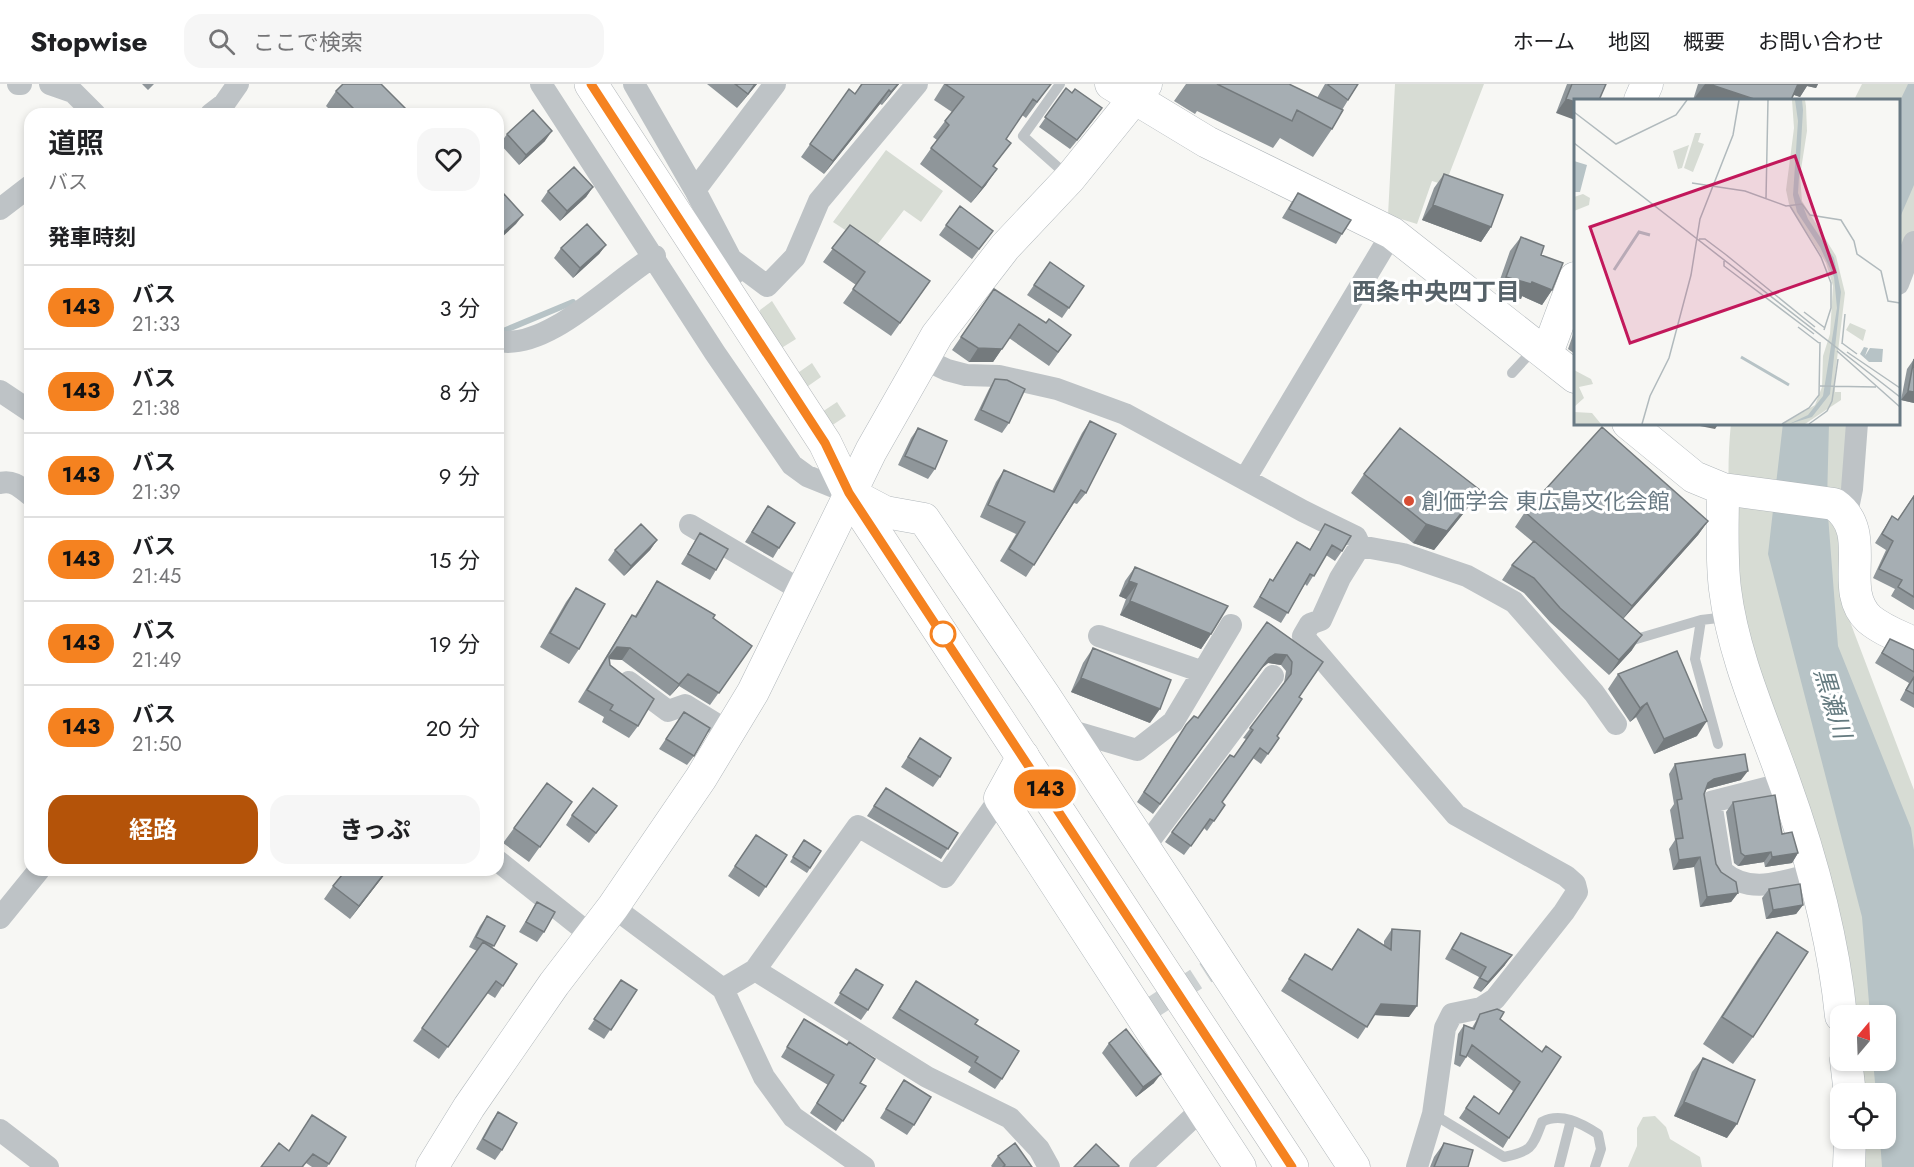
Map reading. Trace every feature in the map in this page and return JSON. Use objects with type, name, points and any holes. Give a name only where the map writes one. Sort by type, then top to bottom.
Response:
[{"type":"highway","points":[[591,84],[825,443],[849,493],[1292,1167]]},
{"type":"street","points":[[50,84],[73,92],[89,108]]},
{"type":"street","points":[[226,108],[238,84]]},
{"type":"street","points":[[541,84],[655,256],[715,353],[792,465],[807,477],[849,493],[885,512],[924,519],[1144,848],[1213,968],[1354,1167]]},
{"type":"street","points":[[634,84],[695,190],[731,259],[749,327]]},
{"type":"street","points":[[695,190],[775,84]]},
{"type":"street","points":[[731,259],[767,286],[795,257],[819,201],[917,84]]},
{"type":"street","points":[[1641,99],[1647,84]]},
{"type":"street","points":[[432,1167],[548,993],[613,907],[701,778],[729,732],[753,692],[804,592],[849,493],[937,335],[1005,247],[1070,178],[1130,88],[1207,142],[1392,233],[1421,262],[1542,349],[1574,376]]},
{"type":"street","points":[[0,209],[24,191]]},
{"type":"street","points":[[1245,479],[1392,233]]},
{"type":"street","points":[[1899,281],[1914,242]]},
{"type":"street","points":[[504,342],[522,343],[579,313],[655,256]]},
{"type":"street","points":[[1542,349],[1574,280]]},
{"type":"street","points":[[924,359],[947,370],[966,375],[999,376],[1057,389],[1125,414],[1356,537],[1360,546]]},
{"type":"street","points":[[0,391],[24,407]]},
{"type":"street","points":[[1629,424],[1694,477],[1723,489],[1840,508],[1854,530],[1857,596],[1867,617],[1882,629],[1914,643]]},
{"type":"street","points":[[1840,508],[1852,489],[1857,424]]},
{"type":"street","points":[[0,483],[8,481],[24,490]]},
{"type":"street","points":[[1723,489],[1723,553],[1715,618],[1754,701],[1785,783],[1828,930],[1839,1005]]},
{"type":"street","points":[[690,525],[804,592]]},
{"type":"street","points":[[1360,546],[1402,554],[1467,576],[1514,602],[1594,693],[1616,724]]},
{"type":"street","points":[[1360,546],[1340,578],[1321,620],[1310,624],[1303,636],[1456,815],[1566,876],[1575,884],[1577,892],[1564,912],[1495,999],[1481,1008],[1452,1014],[1445,1028],[1433,1114],[1417,1167]]},
{"type":"street","points":[[1079,732],[1137,750],[1173,722],[1231,625]]},
{"type":"street","points":[[1099,636],[1203,672]]},
{"type":"street","points":[[614,671],[668,711],[685,705],[729,732]]},
{"type":"street","points":[[1144,848],[1273,676]]},
{"type":"street","points":[[723,989],[755,970],[858,826],[945,877],[1000,798],[1023,756]]},
{"type":"street","points":[[1785,783],[1711,802],[1722,871],[1733,881],[1759,887],[1812,874]]},
{"type":"street","points":[[1000,798],[1145,1012],[1202,1109],[1240,1167]]},
{"type":"street","points":[[504,866],[592,936]]},
{"type":"street","points":[[0,918],[34,876]]},
{"type":"street","points":[[613,907],[723,989],[764,1077],[793,1117],[864,1167]]},
{"type":"street","points":[[755,970],[917,1072],[1010,1118],[1039,1149],[1049,1167]]},
{"type":"street","points":[[1140,1167],[1202,1109]]},
{"type":"street","points":[[0,1130],[48,1167]]},
{"type":"street","points":[[1849,1167],[1850,1149]]},
{"type":"lane","points":[[1060,84],[1023,136],[1070,178]]},
{"type":"lane","points":[[1512,373],[1542,349]]},
{"type":"lane","points":[[1615,624],[1633,640],[1715,618]]},
{"type":"lane","points":[[1715,618],[1695,659],[1718,744]]},
{"type":"lane","points":[[1433,1114],[1504,1162],[1526,1152],[1536,1142],[1542,1122],[1561,1117],[1598,1134],[1601,1149],[1595,1167]]},
{"type":"lane","points":[[1559,1167],[1570,1120]]},
{"type":"shaded area","points":[[1395,84],[1484,84],[1445,185],[1432,181],[1417,224],[1388,215]]},
{"type":"shaded area","points":[[1862,84],[1914,84],[1914,232],[1899,263],[1899,99],[1854,99]]},
{"type":"shaded area","points":[[886,150],[943,191],[921,222],[904,210],[874,249],[833,222]]},
{"type":"shaded area","points":[[772,301],[796,339],[775,352],[761,331],[760,310]]},
{"type":"shaded area","points":[[812,363],[821,377],[801,391],[792,377]]},
{"type":"shaded area","points":[[837,402],[846,416],[831,426],[819,414]]},
{"type":"shaded area","points":[[1731,424],[1851,424],[1840,536],[1849,619],[1914,790],[1914,1167],[1859,1167],[1860,1149],[1896,1149],[1896,1083],[1861,1083],[1861,1071],[1896,1071],[1896,1005],[1850,1005],[1760,678],[1741,594],[1730,510]]},
{"type":"shaded area","points":[[1655,1116],[1666,1127],[1670,1139],[1700,1157],[1702,1167],[1628,1167],[1637,1146],[1637,1128],[1643,1117]]},
{"type":"water","points":[[1908,84],[1914,84],[1914,185],[1899,220],[1899,103]]},
{"type":"water","name":"黒瀬川","points":[[1783,424],[1829,424],[1827,502],[1838,646],[1911,828],[1914,850],[1914,1167],[1882,1167],[1881,1149],[1896,1149],[1896,1083],[1875,1083],[1874,1071],[1896,1071],[1896,1005],[1869,1005],[1862,917],[1768,554]]},
{"type":"building","points":[[343,84],[381,84],[405,108],[353,108],[336,91]]},
{"type":"building","points":[[735,84],[755,84],[748,94]]},
{"type":"building","points":[[862,84],[898,84],[891,92],[889,90],[833,161],[810,144],[849,89],[855,94]]},
{"type":"building","points":[[945,84],[1051,84],[1037,102],[1033,99],[1006,139],[1011,143],[993,166],[997,169],[982,188],[931,148],[949,125],[945,121],[964,97]]},
{"type":"building","points":[[1217,84],[1289,84],[1343,110],[1332,129],[1297,110],[1292,121]]},
{"type":"building","points":[[1329,84],[1358,84],[1348,100]]},
{"type":"building","points":[[1572,84],[1606,84],[1599,99],[1574,99],[1574,102],[1566,99]]},
{"type":"building","points":[[1709,84],[1798,84],[1791,99],[1754,99]]},
{"type":"building","points":[[1066,88],[1072,93],[1075,89],[1102,108],[1077,140],[1045,117]]},
{"type":"building","points":[[533,110],[552,131],[526,155],[507,134]]},
{"type":"building","points":[[574,167],[593,187],[567,211],[548,191]]},
{"type":"building","points":[[1444,174],[1503,195],[1491,227],[1433,205]]},
{"type":"building","points":[[1298,193],[1351,220],[1342,234],[1289,209]]},
{"type":"building","points":[[504,194],[523,215],[504,232]]},
{"type":"building","points":[[960,206],[993,231],[979,249],[946,225]]},
{"type":"building","points":[[587,224],[606,245],[580,268],[561,248]]},
{"type":"building","points":[[850,225],[930,281],[900,323],[853,289],[865,272],[832,248]]},
{"type":"building","points":[[1521,237],[1544,246],[1541,255],[1563,263],[1552,290],[1532,282],[1531,284],[1506,277]]},
{"type":"building","points":[[1050,262],[1084,286],[1069,308],[1034,285]]},
{"type":"building","points":[[994,289],[1046,323],[1049,319],[1071,335],[1058,352],[1019,324],[1002,349],[978,348],[961,337]]},
{"type":"building","points":[[1914,359],[1914,392],[1908,391]]},
{"type":"building","points":[[995,379],[1007,380],[1025,389],[1009,423],[981,410]]},
{"type":"building","points":[[1090,421],[1116,434],[1086,493],[1081,490],[1034,565],[1009,549],[1025,522],[988,505],[1004,470],[1054,492]]},
{"type":"building","points":[[1602,427],[1708,521],[1632,606],[1525,512]]},
{"type":"building","points":[[918,428],[947,441],[935,469],[905,456]]},
{"type":"building","points":[[1400,428],[1480,490],[1447,531],[1426,524],[1364,474]]},
{"type":"building","points":[[1914,496],[1914,597],[1898,587],[1902,580],[1879,569],[1893,541],[1882,534],[1892,516],[1898,520]]},
{"type":"building","points":[[768,506],[795,523],[779,548],[752,532]]},
{"type":"building","points":[[641,524],[657,540],[631,566],[615,550]]},
{"type":"building","points":[[1325,524],[1351,536],[1342,551],[1332,545],[1314,576],[1310,574],[1288,613],[1260,597],[1270,579],[1273,581],[1297,542],[1310,550]]},
{"type":"building","points":[[700,533],[728,549],[716,570],[688,554]]},
{"type":"building","points":[[1534,541],[1642,635],[1619,660],[1560,608],[1534,578],[1512,565]]},
{"type":"building","points":[[1135,567],[1228,606],[1211,634],[1130,601],[1137,584],[1129,581]]},
{"type":"building","points":[[657,581],[715,615],[713,618],[752,646],[719,693],[688,674],[679,684],[630,648],[617,647],[609,657],[610,665],[654,699],[638,726],[610,710],[613,705],[587,690],[632,615],[636,617]]},
{"type":"building","points":[[576,588],[605,604],[579,649],[550,633]]},
{"type":"building","points":[[1267,622],[1323,662],[1299,697],[1302,699],[1277,736],[1279,738],[1268,754],[1260,748],[1222,802],[1225,805],[1214,821],[1210,819],[1191,846],[1172,832],[1230,755],[1234,757],[1253,730],[1250,728],[1291,674],[1292,662],[1287,655],[1275,654],[1269,658],[1160,804],[1144,792],[1186,725],[1194,716],[1198,718]]},
{"type":"building","points":[[1890,639],[1914,650],[1914,672],[1882,653]]},
{"type":"building","points":[[1093,648],[1171,680],[1160,709],[1081,678]]},
{"type":"building","points":[[1677,651],[1707,721],[1664,739],[1647,703],[1640,708],[1618,674]]},
{"type":"building","points":[[1914,677],[1914,694],[1906,690]]},
{"type":"building","points":[[684,712],[710,728],[694,756],[666,739]]},
{"type":"building","points":[[920,738],[951,758],[940,777],[908,757]]},
{"type":"building","points":[[1745,754],[1748,771],[1714,779],[1708,783],[1704,794],[1716,864],[1721,872],[1736,882],[1738,893],[1707,897],[1700,857],[1679,860],[1676,839],[1683,838],[1677,800],[1682,799],[1675,764]]},
{"type":"building","points":[[547,783],[572,802],[540,847],[514,828]]},
{"type":"building","points":[[593,788],[617,806],[596,833],[572,815]]},
{"type":"building","points":[[886,788],[958,833],[948,849],[874,806]]},
{"type":"building","points":[[1775,795],[1782,834],[1792,832],[1798,853],[1772,857],[1771,852],[1745,856],[1741,853],[1733,802]]},
{"type":"building","points":[[756,835],[787,855],[766,887],[735,866]]},
{"type":"building","points":[[804,840],[821,851],[810,868],[793,857]]},
{"type":"building","points":[[341,876],[382,876],[359,906],[333,886]]},
{"type":"building","points":[[1800,884],[1803,905],[1773,910],[1769,889]]},
{"type":"building","points":[[537,902],[555,912],[544,932],[526,922]]},
{"type":"building","points":[[487,916],[505,926],[494,946],[476,937]]},
{"type":"building","points":[[1358,929],[1391,950],[1392,929],[1420,931],[1417,1006],[1381,1004],[1367,1027],[1289,979],[1305,954],[1332,970]]},
{"type":"building","points":[[1777,932],[1808,952],[1753,1037],[1722,1017]]},
{"type":"building","points":[[1461,933],[1512,955],[1488,982],[1480,978],[1486,967],[1452,949]]},
{"type":"building","points":[[483,942],[517,964],[503,986],[496,981],[448,1047],[422,1028]]},
{"type":"building","points":[[856,969],[883,985],[868,1010],[840,993]]},
{"type":"building","points":[[621,980],[637,990],[611,1030],[594,1019]]},
{"type":"building","points":[[916,981],[978,1020],[975,1024],[1019,1051],[1002,1079],[975,1062],[978,1057],[899,1009]]},
{"type":"building","points":[[1497,1009],[1504,1012],[1500,1019],[1542,1052],[1546,1046],[1561,1057],[1509,1138],[1466,1108],[1474,1096],[1499,1114],[1520,1082],[1472,1045],[1466,1057],[1460,1055],[1464,1025],[1474,1029],[1480,1014]]},
{"type":"building","points":[[804,1019],[847,1045],[849,1042],[875,1059],[860,1083],[866,1086],[843,1121],[817,1103],[834,1075],[787,1047]]},
{"type":"building","points":[[1126,1029],[1161,1074],[1143,1087],[1109,1043]]},
{"type":"building","points":[[1703,1058],[1755,1080],[1737,1124],[1684,1102]]},
{"type":"building","points":[[904,1080],[931,1097],[914,1125],[886,1109]]},
{"type":"building","points":[[498,1112],[517,1123],[502,1150],[483,1139]]},
{"type":"building","points":[[312,1115],[346,1137],[329,1164],[313,1154],[302,1167],[261,1167],[279,1143],[289,1151]]},
{"type":"building","points":[[1015,1143],[1032,1167],[1003,1167],[1005,1165],[998,1156]]},
{"type":"building","points":[[1444,1143],[1473,1150],[1468,1167],[1434,1167]]},
{"type":"building","points":[[1096,1144],[1119,1166],[1074,1167]]},
{"type":"waterway","points":[[504,331],[573,302]]},
{"type":"tunnel","points":[[1150,1009],[1207,972]]},
{"type":"bus line","name":"143","points":[[591,84],[825,443],[849,493],[1292,1167]]},
{"type":"place","name":"創価学会 東広島文化会館","points":[[1409,501]]},
{"type":"district","name":"西条中央四丁目","points":[[1436,291]]}]
